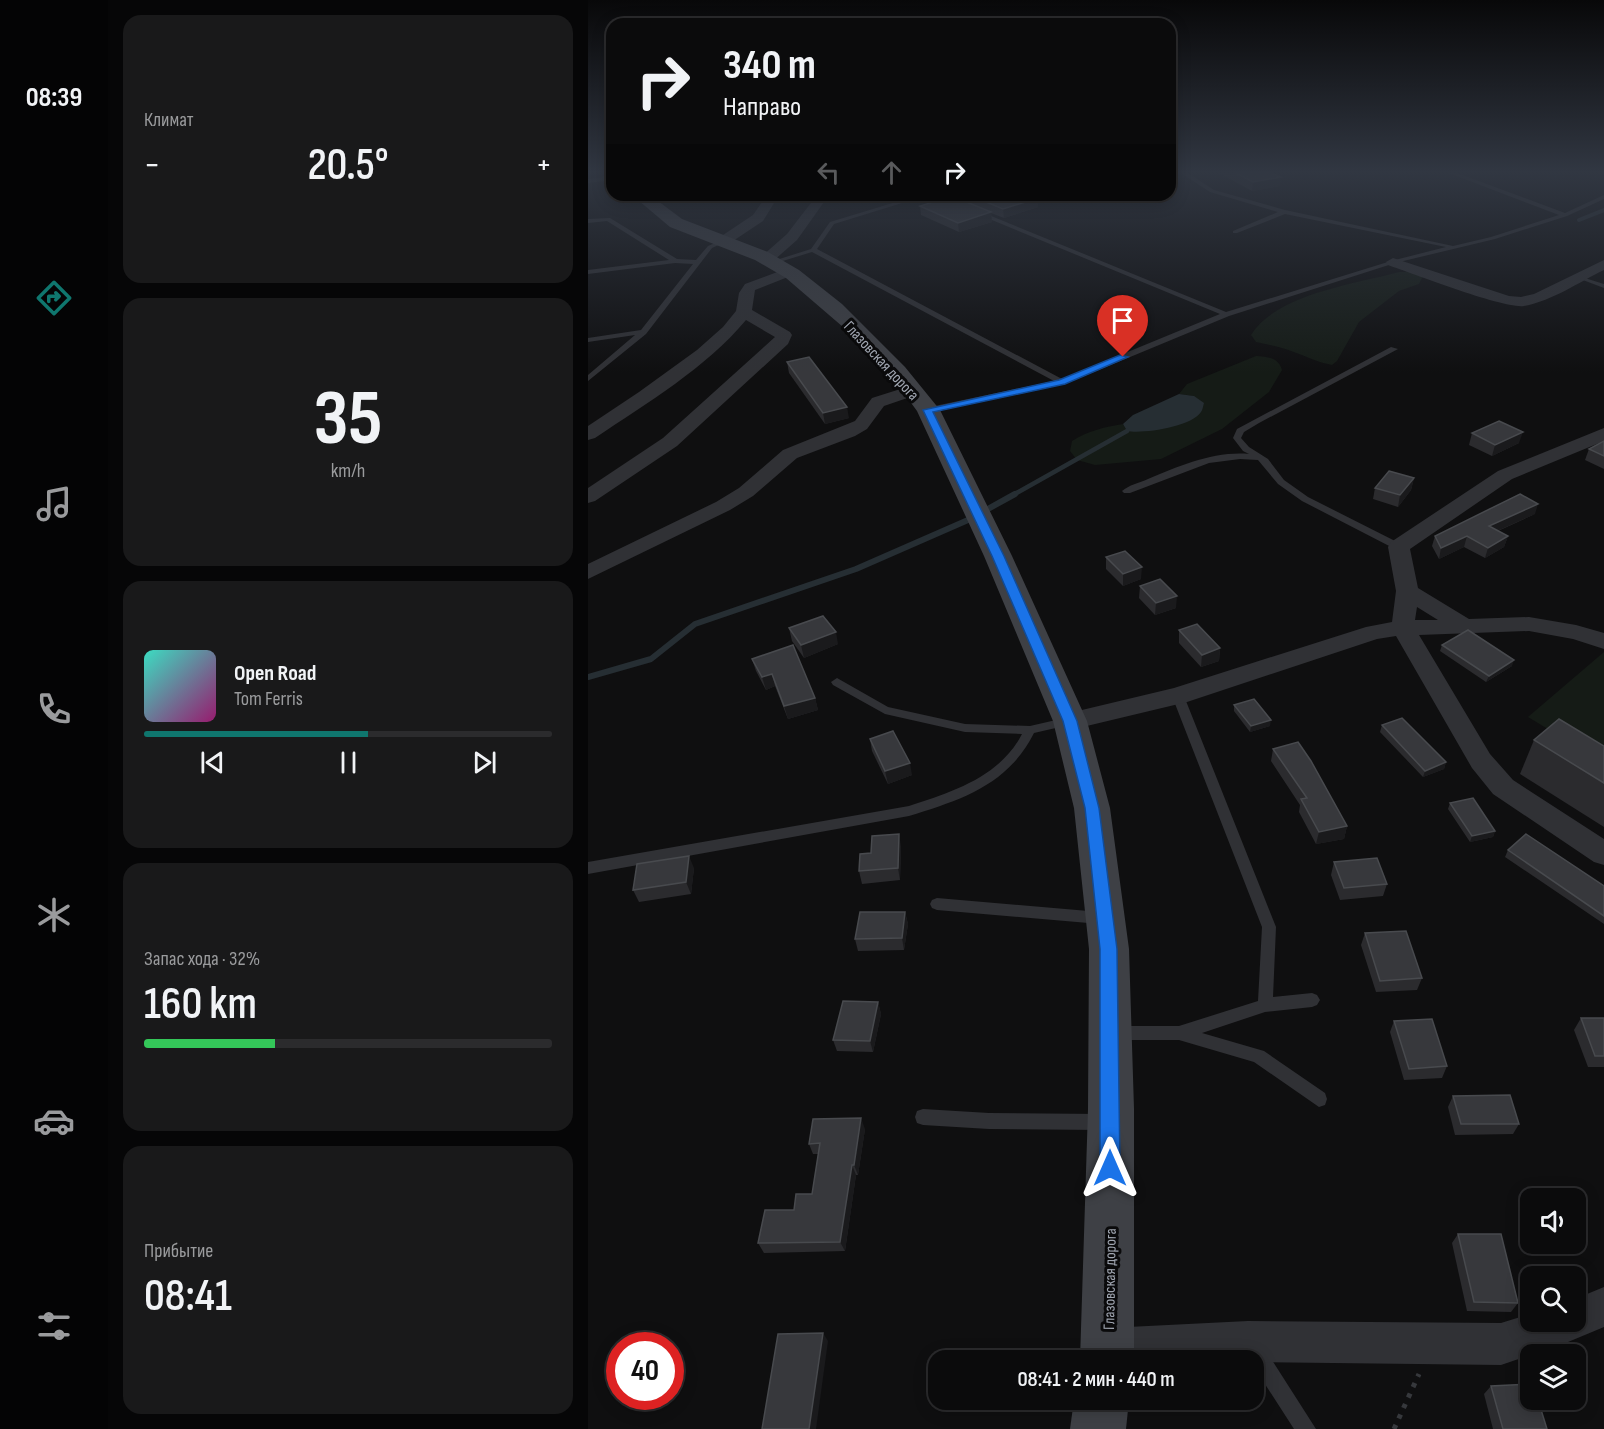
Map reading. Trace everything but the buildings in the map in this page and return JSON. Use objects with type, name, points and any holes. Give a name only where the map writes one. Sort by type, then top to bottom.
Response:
[{"type":"street","name":"Глазовская дорога","points":[[695,240],[710,252],[785,261],[869,343],[920,400],[998,556],[1070,721],[1092,808],[1109,949],[1111,1122],[1106,1350]]},
{"type":"street","points":[[710,252],[727,240]]},
{"type":"street","points":[[588,434],[703,353],[744,312],[746,293],[750,287],[785,261],[791,240]]},
{"type":"street","points":[[1393,262],[1507,300],[1522,302],[1539,297],[1604,264]]},
{"type":"street","points":[[588,496],[670,442],[782,341],[784,335],[744,312]]},
{"type":"street","points":[[588,572],[723,507],[753,487],[790,454],[861,425],[878,402],[920,400]]},
{"type":"street","points":[[1604,434],[1505,475],[1399,547],[1407,591],[1403,628],[1481,761],[1503,788],[1604,854]]},
{"type":"street","points":[[1407,591],[1465,626]]},
{"type":"street","points":[[1070,721],[1178,696],[1374,632],[1403,628],[1529,624],[1576,632],[1604,641]]},
{"type":"street","points":[[1586,1314],[1604,1307]]},
{"type":"street","points":[[1207,1350],[1248,1342],[1501,1344],[1538,1332]]},
{"type":"street","name":"Глазовская дорога","points":[[1098,1429],[1101,1410]]},
{"type":"lane","points":[[641,240],[675,261]]},
{"type":"lane","points":[[811,240],[785,261],[1062,382]]},
{"type":"lane","points":[[1046,240],[1226,314]]},
{"type":"lane","points":[[1418,240],[1454,247]]},
{"type":"lane","points":[[920,400],[1062,382],[1226,314],[1393,262],[1486,240]]},
{"type":"lane","points":[[588,272],[675,261],[710,252]]},
{"type":"lane","points":[[588,378],[643,332],[710,252]]},
{"type":"lane","points":[[1577,276],[1604,286]]},
{"type":"lane","points":[[588,340],[643,332]]},
{"type":"lane","points":[[1394,349],[1256,421],[1240,431],[1237,438],[1245,449],[1265,460],[1281,482],[1305,499],[1399,547]]},
{"type":"lane","points":[[1126,491],[1216,459],[1241,455],[1265,460]]},
{"type":"lane","points":[[837,682],[885,710],[965,728],[1030,730],[1070,721]]},
{"type":"lane","points":[[1178,696],[1269,927],[1265,1005]]},
{"type":"lane","points":[[588,868],[919,808],[956,796],[985,782],[1024,746],[1030,730]]},
{"type":"lane","points":[[937,904],[1105,918]]},
{"type":"lane","points":[[1179,1033],[1265,1005],[1312,1000]]},
{"type":"lane","points":[[1110,1033],[1179,1033],[1258,1056],[1319,1099]]},
{"type":"lane","points":[[923,1116],[989,1122],[1111,1122]]},
{"type":"lane","points":[[1248,1342],[1306,1429]]},
{"type":"path","points":[[1394,1429],[1432,1343]]},
{"type":"shaded area","points":[[1399,272],[1413,272],[1423,276],[1419,284],[1399,291],[1359,322],[1337,361],[1332,365],[1283,348],[1256,342],[1251,335],[1263,321],[1297,300],[1339,286]]},
{"type":"shaded area","points":[[1256,356],[1275,360],[1282,370],[1269,392],[1222,429],[1161,459],[1095,465],[1077,460],[1070,451],[1072,441],[1096,430],[1123,424],[1127,431],[1194,396],[1179,394],[1187,384]]},
{"type":"shaded area","points":[[1179,394],[1194,396],[1204,403],[1201,412],[1196,417],[1166,428],[1127,431],[1123,424],[1133,415]]},
{"type":"shaded area","points":[[1604,652],[1604,763],[1528,717]]},
{"type":"waterway","points":[[1013,495],[1127,431]]},
{"type":"waterway","points":[[588,677],[651,659],[695,624],[856,569],[968,520],[1015,494]]},
{"type":"route","points":[[1110,1168],[1109,949],[1092,808],[1070,721],[998,556],[928,410],[1062,382],[1123,357]]}]
